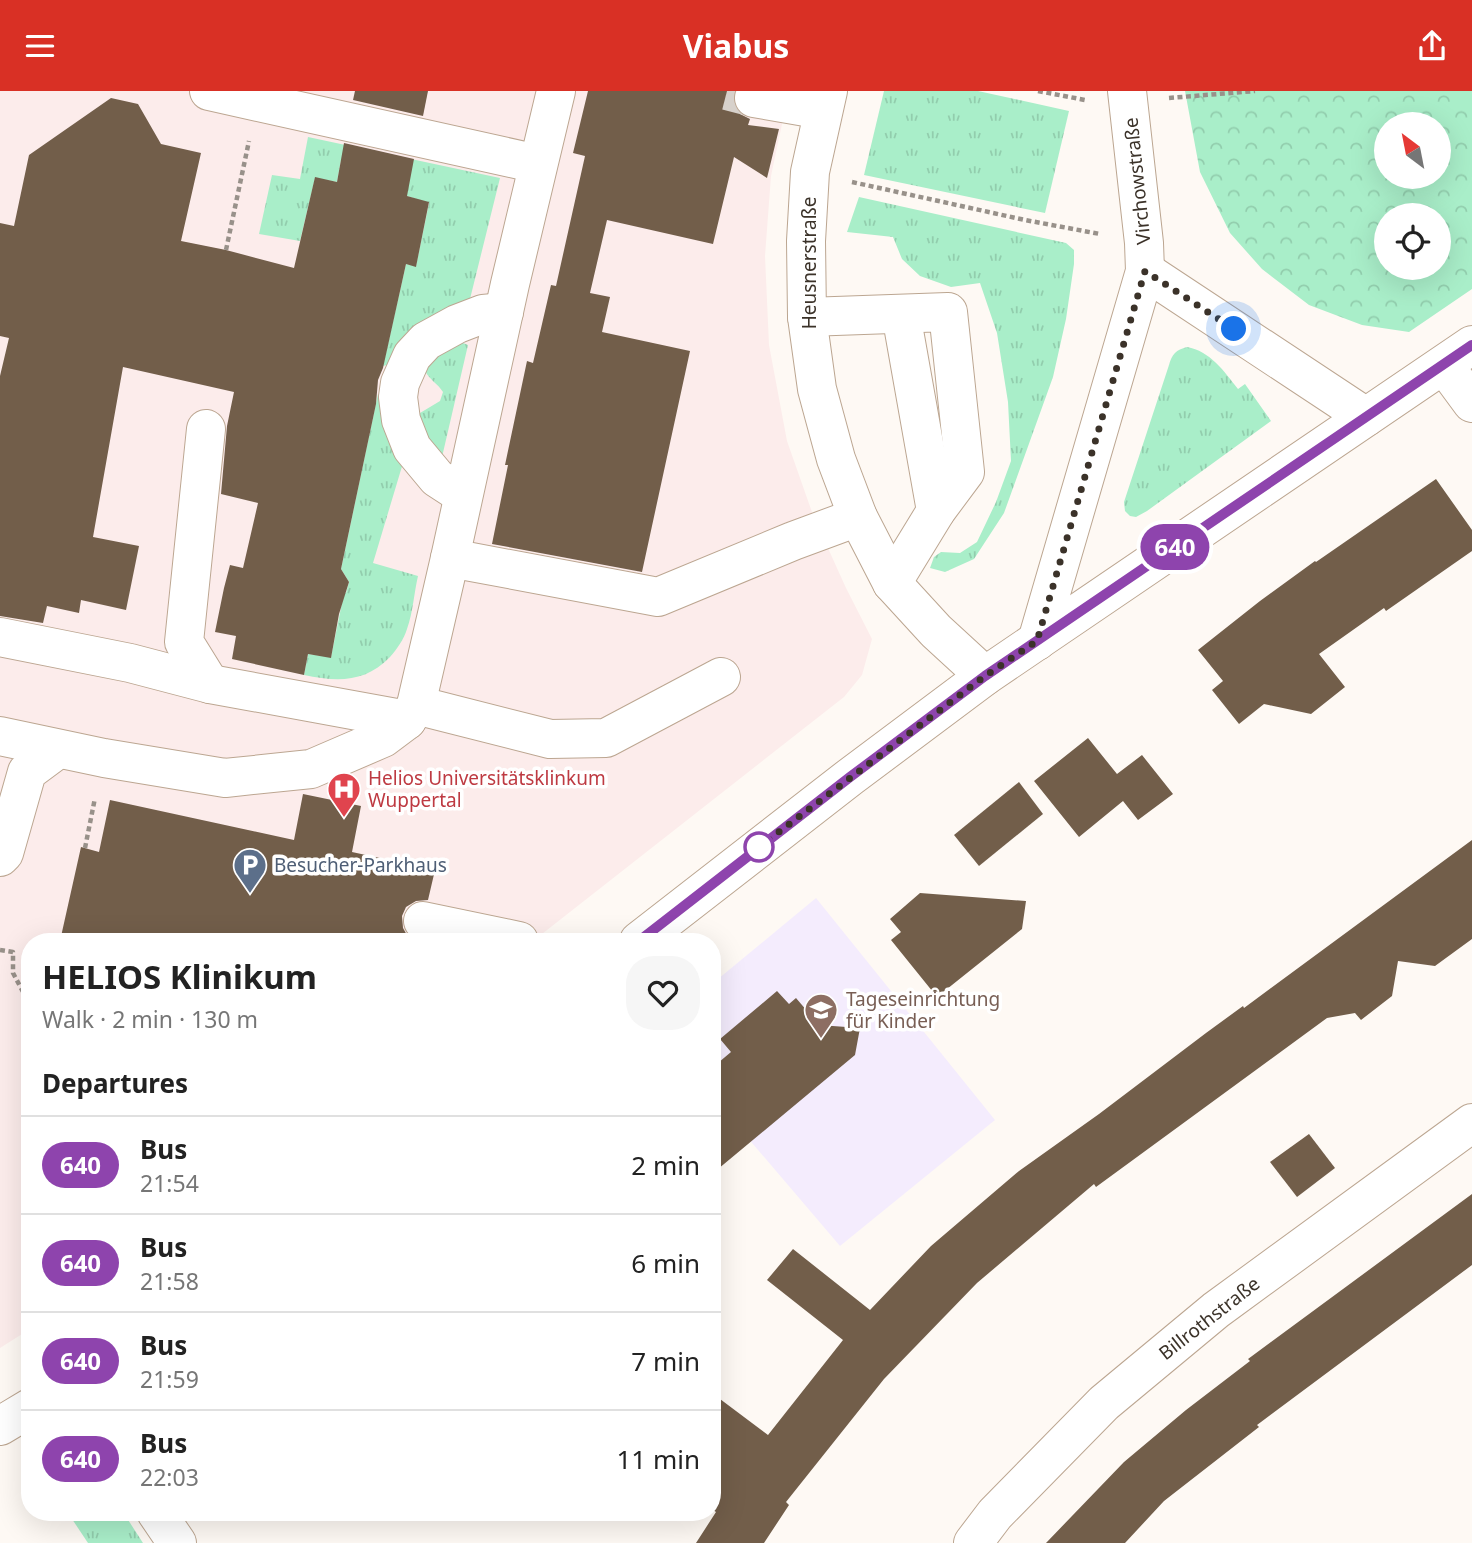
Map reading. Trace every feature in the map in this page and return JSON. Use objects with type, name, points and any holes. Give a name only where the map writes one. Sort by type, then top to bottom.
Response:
[{"type":"street","points":[[209,91],[538,164]]},
{"type":"street","points":[[0,736],[104,758],[225,778],[311,769],[383,739],[411,713],[450,558],[556,91]]},
{"type":"street","name":"Virchowstraße","points":[[1037,641],[1145,257],[1127,96]]},
{"type":"street","points":[[754,98],[825,101]]},
{"type":"street","name":"Heusnerstraße","points":[[825,101],[810,172],[806,241],[807,317],[817,389],[836,459],[858,517],[892,583],[936,631],[985,676]]},
{"type":"street","name":"Virchowstraße","points":[[1145,257],[1367,417]]},
{"type":"street","points":[[463,495],[437,478],[412,448],[401,420],[398,397],[400,383],[412,356],[426,341],[482,314],[504,312]]},
{"type":"street","points":[[807,317],[948,312],[965,472],[936,511],[892,583]]},
{"type":"street","points":[[649,933],[985,676],[1458,355],[1472,403]]},
{"type":"street","points":[[206,429],[184,642],[210,684]]},
{"type":"street","points":[[450,558],[658,597],[858,517]]},
{"type":"street","points":[[0,637],[130,663],[210,684],[411,713],[550,739],[606,738],[721,677]]},
{"type":"street","points":[[0,857],[4,853],[27,772],[58,749]]},
{"type":"street","points":[[424,921],[481,933]]},
{"type":"street","name":"Billrothstraße","points":[[973,1543],[995,1514],[1104,1403],[1216,1310],[1472,1123]]},
{"type":"street","points":[[0,1426],[21,1413]]},
{"type":"street","points":[[162,1521],[177,1543]]},
{"type":"path","points":[[1038,91],[1073,98]]},
{"type":"path","points":[[1127,96],[1255,91]]},
{"type":"path","points":[[226,250],[257,102]]},
{"type":"path","points":[[810,172],[1025,221],[1145,257]]},
{"type":"path","points":[[85,848],[104,758]]},
{"type":"path","points":[[0,950],[13,952],[13,973],[21,988]]},
{"type":"shaded area","name":"Helios Universitätsklinkum Wuppertal","points":[[0,91],[789,91],[771,176],[765,256],[769,345],[787,441],[813,515],[872,639],[862,675],[844,697],[543,933],[21,933],[21,1335],[0,1348]]},
{"type":"shaded area","name":"Tageseinrichtung für Kinder","points":[[816,898],[995,1120],[840,1246],[721,1107],[721,977]]},
{"type":"green space","points":[[884,91],[978,91],[1069,111],[1045,213],[864,175]]},
{"type":"green space","points":[[1185,91],[1472,91],[1472,289],[1409,332],[1362,325],[1309,305],[1262,269],[1230,233],[1200,172]]},
{"type":"green space","points":[[308,137],[500,178],[470,299],[391,364],[383,366],[406,264],[416,266],[429,203],[407,196],[341,160],[337,182],[315,178],[300,241],[259,234],[272,175],[300,179]]},
{"type":"green space","points":[[859,197],[1066,243],[1074,250],[1066,319],[1053,377],[1004,513],[974,559],[945,572],[930,568],[934,557],[941,552],[960,553],[977,542],[1011,461],[1008,402],[997,333],[980,283],[951,287],[920,276],[902,259],[893,237],[847,232]]},
{"type":"green space","points":[[458,341],[468,345],[442,457],[432,457],[415,416],[440,401],[443,392],[425,371],[426,362]]},
{"type":"green space","points":[[1187,347],[1210,357],[1238,389],[1245,384],[1271,421],[1147,511],[1136,517],[1130,516],[1125,511],[1124,502],[1170,361],[1175,353]]},
{"type":"green space","points":[[378,394],[385,400],[403,463],[373,563],[418,576],[409,623],[395,651],[371,672],[339,679],[304,675],[308,654],[331,657],[344,593],[349,582],[341,569]]},
{"type":"green space","points":[[73,1521],[129,1521],[143,1543],[88,1543]]},
{"type":"building","points":[[355,91],[428,91],[423,116],[353,100]]},
{"type":"building","points":[[588,91],[734,91],[734,106],[740,114],[750,119],[748,125],[779,129],[767,178],[734,157],[713,244],[607,220],[590,293],[610,297],[602,332],[690,351],[642,572],[492,544],[527,361],[533,363],[551,285],[556,286],[585,156],[573,153]]},
{"type":"building","points":[[111,98],[138,104],[161,144],[201,153],[181,241],[294,268],[315,177],[337,182],[344,143],[414,159],[407,196],[429,202],[416,267],[406,264],[378,380],[376,404],[341,569],[349,582],[339,614],[331,658],[308,654],[304,675],[232,659],[236,636],[215,632],[230,565],[243,568],[258,503],[221,494],[227,426],[234,392],[123,367],[93,537],[139,546],[126,610],[81,600],[79,613],[47,606],[43,623],[0,616],[0,376],[9,338],[0,336],[0,223],[14,226],[29,155]]},
{"type":"building","points":[[1436,479],[1472,530],[1472,551],[1319,654],[1345,687],[1311,714],[1264,704],[1239,724],[1212,690],[1223,681],[1198,650],[1315,561]]},
{"type":"building","points":[[1088,738],[1117,774],[1142,755],[1173,794],[1138,820],[1123,801],[1079,837],[1034,781]]},
{"type":"building","points":[[1019,782],[1043,814],[979,866],[954,835]]},
{"type":"building","name":"Besucher-Parkhaus","points":[[303,794],[361,806],[352,852],[435,870],[428,900],[416,901],[406,907],[402,916],[406,933],[62,933],[81,847],[99,852],[110,800],[294,840]]},
{"type":"building","points":[[1472,840],[1472,939],[1435,966],[1398,961],[1392,996],[1361,1020],[1355,1013],[1327,1018],[1096,1187],[1094,1184],[977,1283],[884,1379],[786,1502],[789,1505],[764,1543],[696,1543],[710,1521],[721,1521],[721,1400],[768,1435],[843,1340],[767,1280],[793,1249],[870,1310],[931,1246],[1019,1171],[1243,1006],[1244,1008]]},
{"type":"building","points":[[920,893],[1026,901],[1022,929],[937,997],[891,940],[901,932],[890,919]]},
{"type":"building","points":[[777,991],[789,1004],[796,998],[819,1025],[860,1028],[855,1055],[721,1167],[721,1060],[731,1052],[721,1038]]},
{"type":"building","points":[[1309,1134],[1335,1168],[1297,1197],[1270,1162]]},
{"type":"building","points":[[1472,1194],[1472,1265],[1257,1425],[1259,1427],[1164,1501],[1125,1543],[1046,1543],[1124,1462],[1250,1361],[1248,1359]]},
{"type":"tunnel","points":[[727,91],[754,98]]},
{"type":"bus line","name":"640","points":[[649,933],[985,676],[1472,345]]},
{"type":"place","name":"Helios Universitätsklinkum Wuppertal","points":[[344,819]]},
{"type":"place","name":"Besucher-Parkhaus","points":[[250,895]]},
{"type":"place","name":"Tageseinrichtung für Kinder","points":[[821,1040]]},
{"type":"route","points":[[759,847],[985,676],[1037,641],[1145,271],[1234,329]]}]
